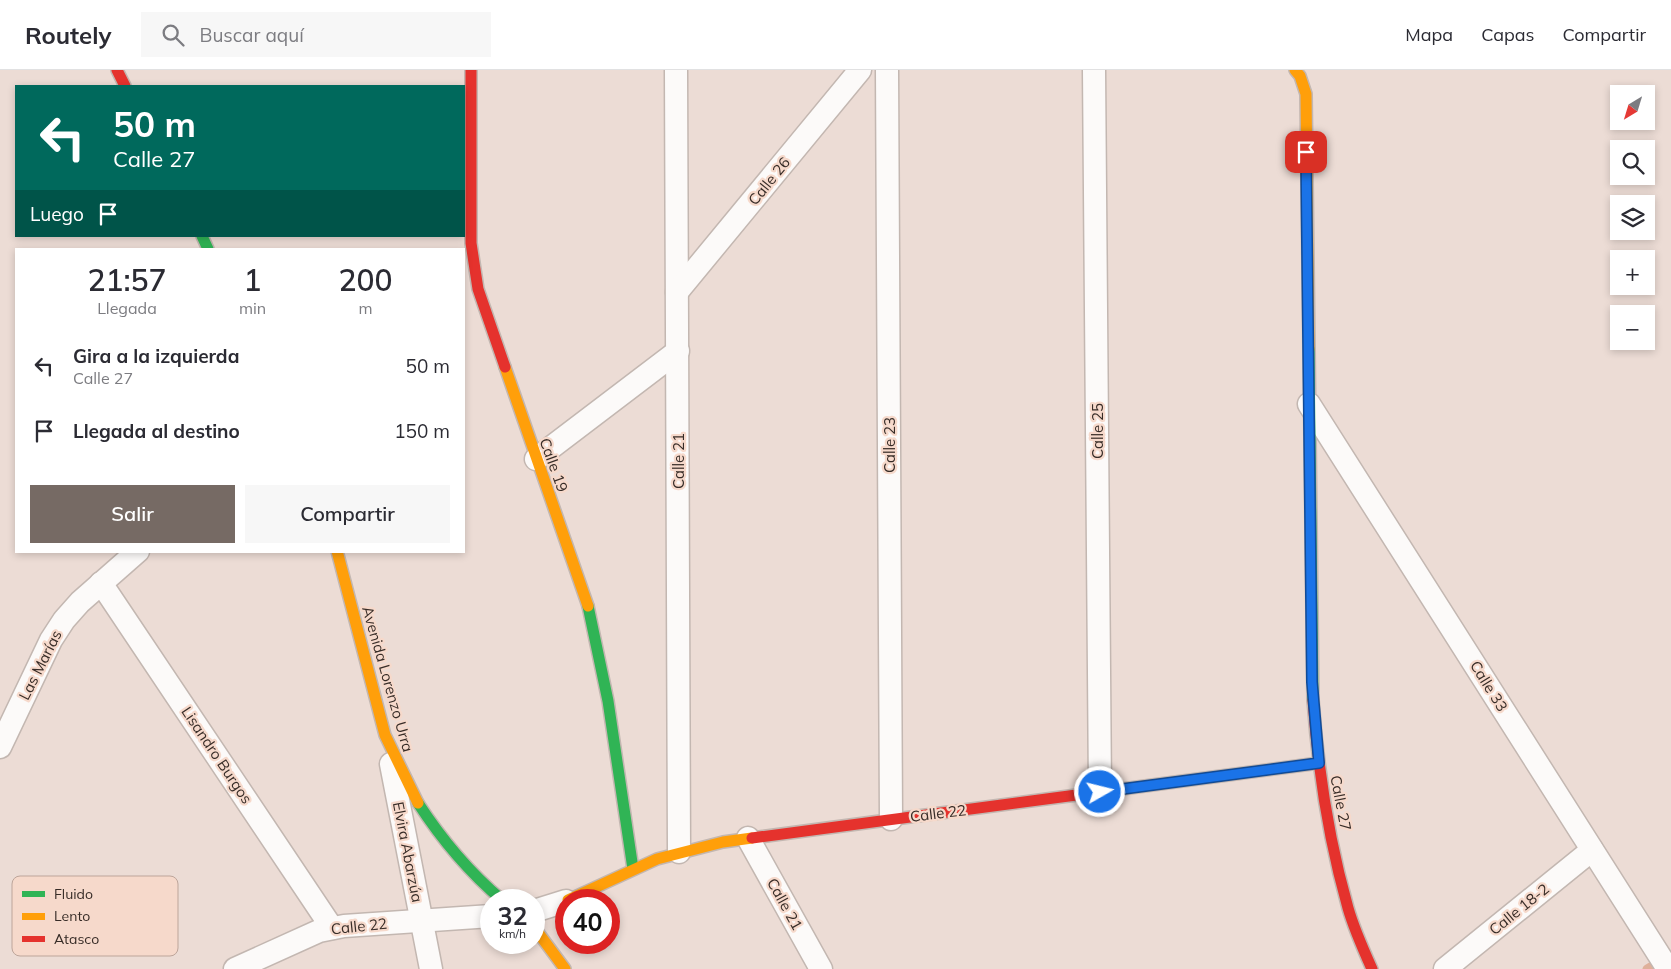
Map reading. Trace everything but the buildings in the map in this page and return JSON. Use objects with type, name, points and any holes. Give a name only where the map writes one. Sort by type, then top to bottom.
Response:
[{"type":"street","points":[[117,70],[124,85]]},
{"type":"street","name":"Calle 19","points":[[471,70],[471,229],[474,273],[486,317],[587,602],[600,651],[633,869]]},
{"type":"street","name":"Calle 21","points":[[676,70],[679,852]]},
{"type":"street","name":"Calle 26","points":[[677,292],[860,70]]},
{"type":"street","name":"Calle 23","points":[[887,70],[891,819]]},
{"type":"street","name":"Calle 25","points":[[1094,70],[1100,792]]},
{"type":"street","name":"Calle 27","points":[[1295,70],[1300,76],[1306,94],[1312,682],[1319,763],[1348,909],[1372,969]]},
{"type":"street","points":[[536,459],[678,351]]},
{"type":"street","name":"Calle 33","points":[[1309,404],[1668,969]]},
{"type":"street","name":"Las Marías","points":[[0,748],[51,640],[64,620],[101,583],[136,553]]},
{"type":"street","name":"Avenida Lorenzo Urra","points":[[338,553],[385,735],[406,782],[434,827],[464,865],[490,889]]},
{"type":"street","name":"Lisandro Burgos","points":[[101,583],[332,928]]},
{"type":"street","name":"Elvira Abarzúa","points":[[385,735],[432,969]]},
{"type":"street","name":"Calle 22","points":[[590,889],[633,869],[701,846],[748,838],[1319,763]]},
{"type":"street","name":"Calle 21","points":[[748,838],[821,969]]},
{"type":"street","name":"Calle 18-2","points":[[1445,969],[1592,850]]},
{"type":"street","name":"Calle 22","points":[[234,969],[308,934],[332,928],[480,917]]},
{"type":"street","points":[[545,940],[565,969]]},
{"type":"waterway","points":[[1647,969],[1652,966]]},
{"type":"traffic: fast","points":[[202,237],[208,248]]},
{"type":"traffic: fast","points":[[1309,349],[1313,700]]},
{"type":"traffic: fast","points":[[588,606],[608,701],[633,869]]},
{"type":"traffic: fast","points":[[418,803],[457,855],[490,889]]},
{"type":"traffic: slow","points":[[1295,70],[1300,76],[1306,94],[1309,349]]},
{"type":"traffic: slow","points":[[505,367],[588,606]]},
{"type":"traffic: slow","points":[[338,553],[385,735],[418,803]]},
{"type":"traffic: slow","points":[[1084,794],[1319,763]]},
{"type":"traffic: slow","points":[[592,889],[657,859],[723,842],[752,838]]},
{"type":"traffic: slow","points":[[545,942],[565,969]]},
{"type":"traffic: jam","points":[[117,70],[124,85]]},
{"type":"traffic: jam","points":[[471,70],[471,243],[478,289],[505,367]]},
{"type":"traffic: jam","points":[[1313,700],[1321,779],[1335,857],[1350,916],[1372,969]]},
{"type":"traffic: jam","points":[[752,838],[1084,794]]},
{"type":"route","points":[[1100,792],[1319,763],[1312,682],[1306,152]]}]
